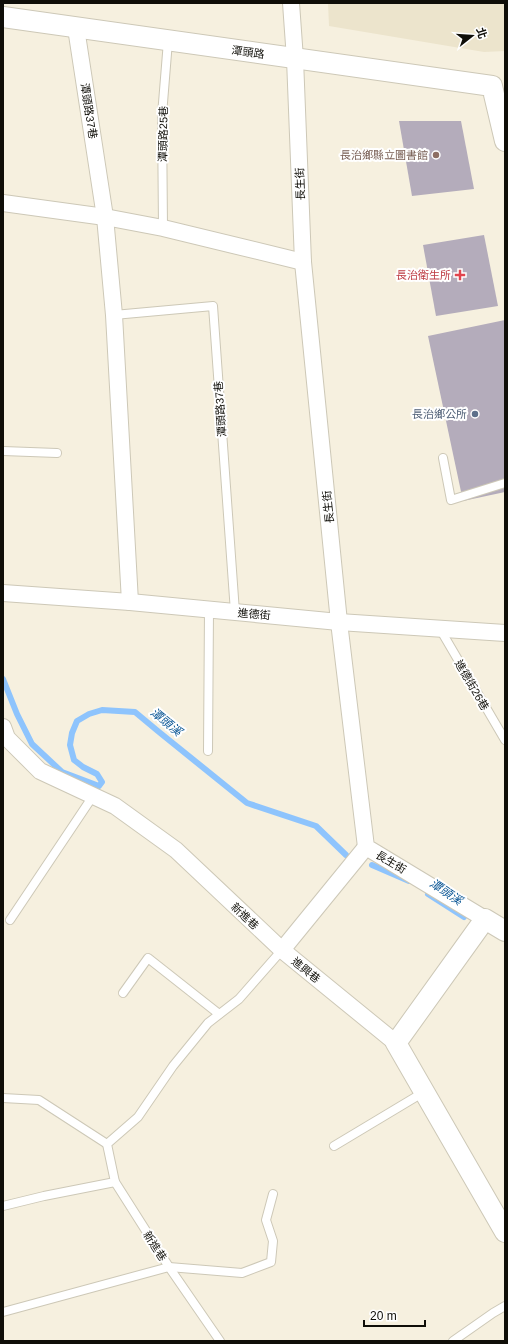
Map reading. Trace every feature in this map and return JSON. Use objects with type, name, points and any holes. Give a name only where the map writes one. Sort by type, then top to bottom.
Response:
[{"type":"street","name":"長生街","points":[[291,3],[295,59],[303,262],[339,622],[366,847],[505,931]]},
{"type":"street","name":"潭頭路","points":[[3,17],[295,59],[499,86],[505,141]]},
{"type":"street","name":"潭頭路37巷","points":[[76,28],[105,217],[114,315],[130,602]]},
{"type":"street","points":[[3,203],[105,217],[163,228],[303,262]]},
{"type":"street","name":"進德街","points":[[3,593],[130,602],[339,622],[505,633]]},
{"type":"street","name":"新進巷","points":[[3,727],[7,738],[40,771],[115,806],[176,850],[282,950]]},
{"type":"street","name":"進興巷","points":[[366,847],[282,950],[396,1043],[505,1232]]},
{"type":"street","points":[[396,1043],[485,919]]},
{"type":"lane","name":"潭頭路25巷","points":[[163,228],[162,116],[168,41]]},
{"type":"lane","name":"潭頭路37巷","points":[[114,315],[213,306],[235,612]]},
{"type":"lane","points":[[3,451],[57,454]]},
{"type":"lane","points":[[443,458],[451,500],[505,483]]},
{"type":"lane","points":[[208,751],[209,610]]},
{"type":"lane","name":"進德街26巷","points":[[440,629],[505,740]]},
{"type":"lane","points":[[10,920],[93,796]]},
{"type":"lane","points":[[3,1098],[39,1100],[108,1144],[138,1117],[173,1066],[208,1023],[239,999],[282,950]]},
{"type":"lane","points":[[123,993],[148,958],[219,1014]]},
{"type":"lane","points":[[334,1146],[424,1092]]},
{"type":"lane","name":"新進巷","points":[[108,1144],[115,1182],[169,1267],[220,1341]]},
{"type":"lane","points":[[3,1206],[115,1182]]},
{"type":"lane","points":[[3,1312],[169,1267],[242,1273],[271,1262],[273,1241],[266,1220],[273,1194]]},
{"type":"lane","points":[[453,1341],[492,1313],[505,1306]]},
{"type":"shaded area","points":[[328,3],[505,3],[505,51],[484,52],[329,26]]},
{"type":"building","name":"長治鄉縣立圖書館","points":[[399,121],[461,121],[474,189],[412,196]]},
{"type":"building","name":"長治衛生所","points":[[484,235],[498,306],[436,316],[423,245]]},
{"type":"building","name":"長治鄉公所","points":[[505,320],[505,492],[463,501],[428,336]]},
{"type":"waterway","name":"潭頭溪","points":[[3,679],[17,714],[32,744],[62,772],[99,786],[102,782],[97,774],[83,767],[74,760],[70,745],[72,733],[77,721],[89,714],[102,710],[135,712],[247,803],[316,826],[346,855]]},
{"type":"waterway","name":"潭頭溪","points":[[372,865],[409,881]]},
{"type":"waterway","name":"潭頭溪","points":[[428,894],[464,917]]},
{"type":"place","name":"長治鄉縣立圖書館","points":[[436,155]]},
{"type":"place","name":"長治衛生所","points":[[460,275]]},
{"type":"place","name":"長治鄉公所","points":[[475,414]]}]
